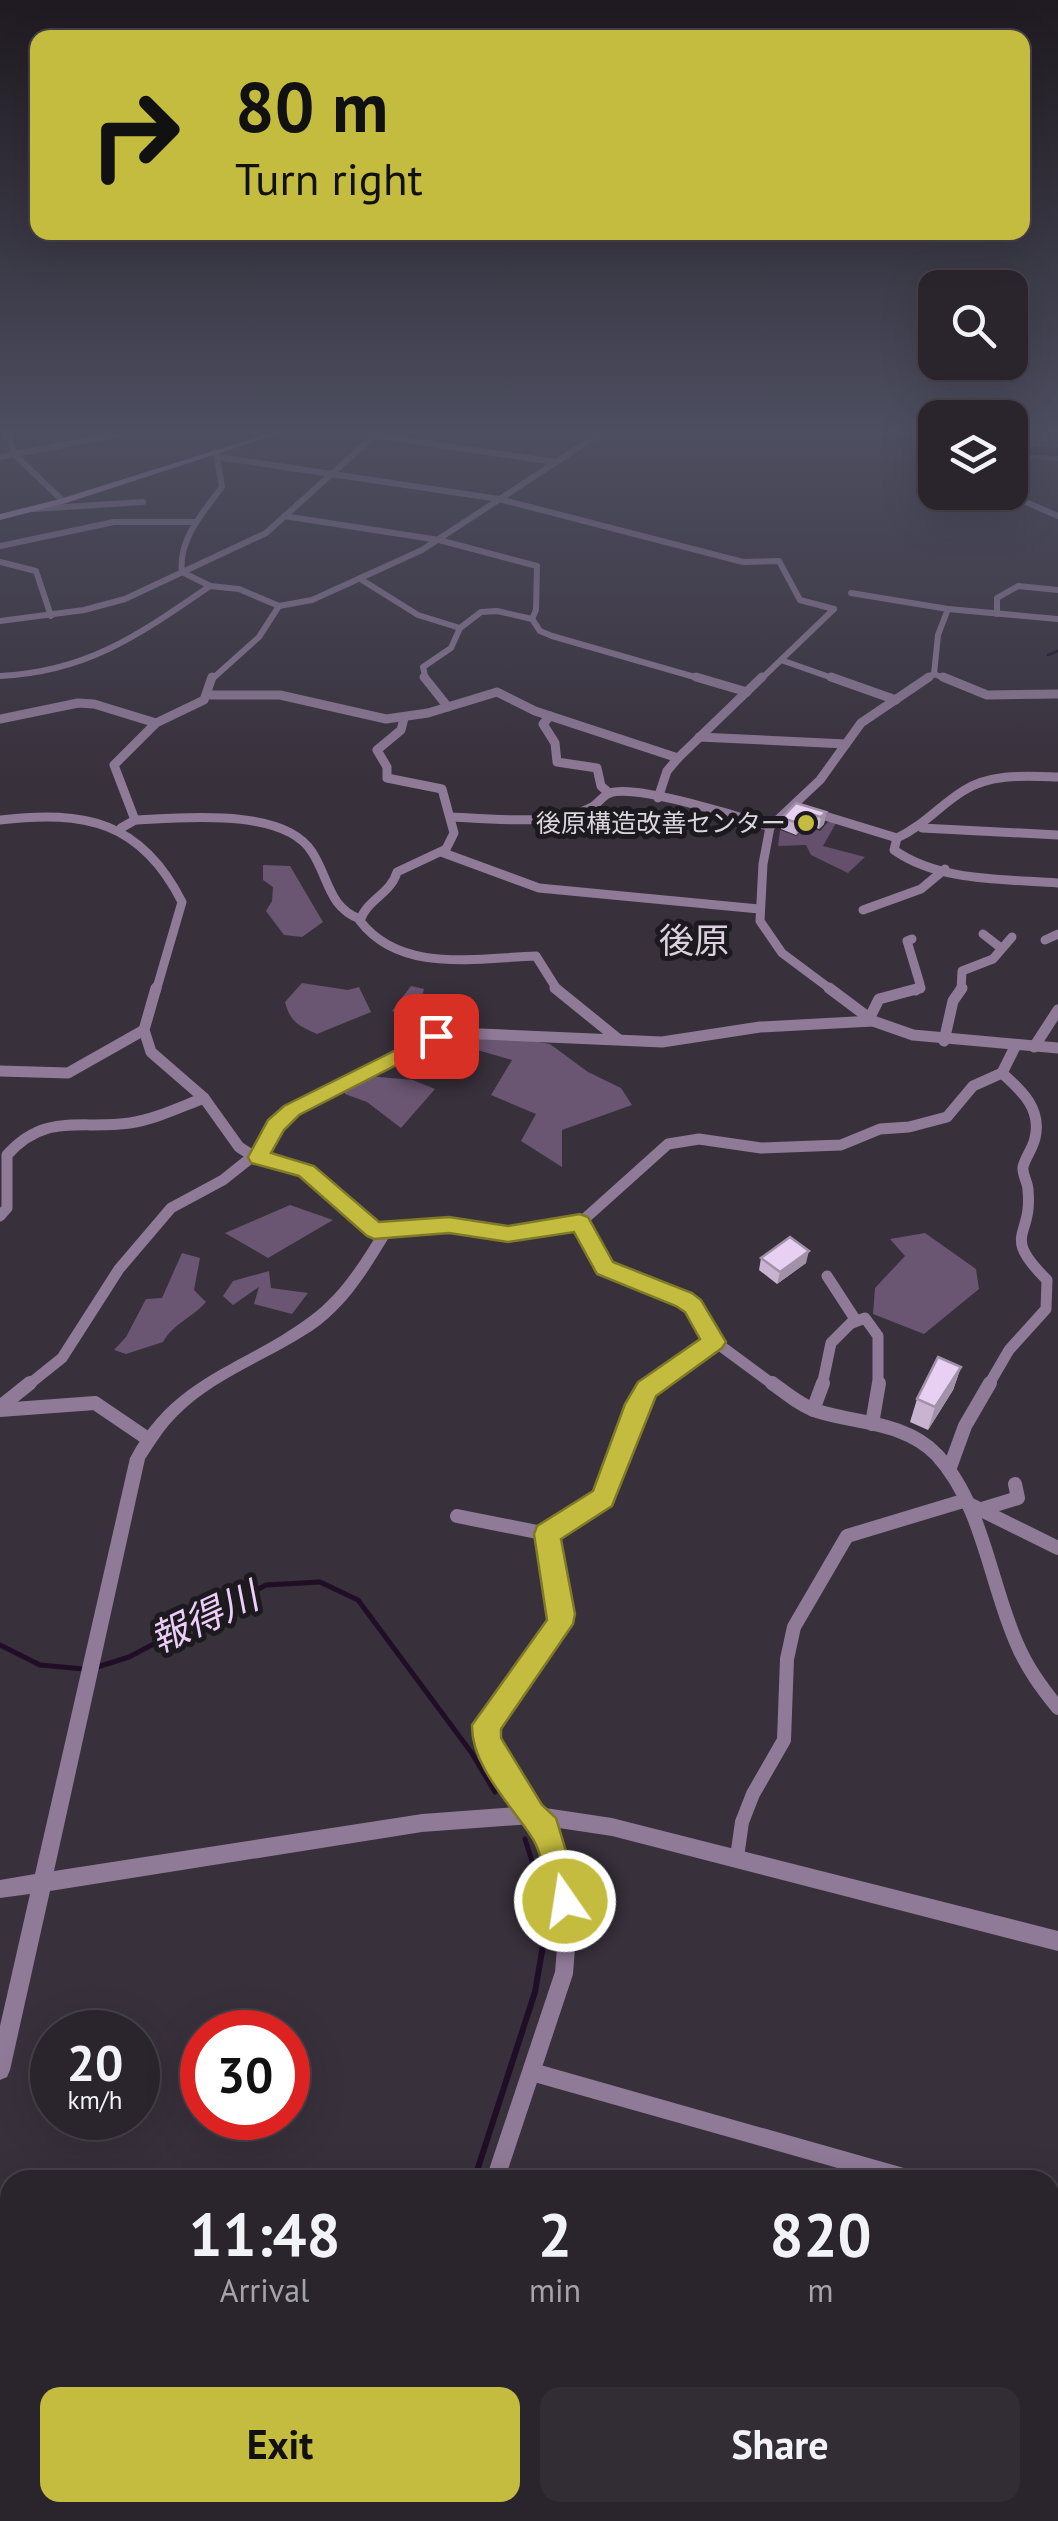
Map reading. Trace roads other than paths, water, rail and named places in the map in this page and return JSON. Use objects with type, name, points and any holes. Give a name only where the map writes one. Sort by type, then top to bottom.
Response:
[{"type":"street","points":[[182,552],[182,572]]},
{"type":"street","points":[[0,621],[51,616],[124,599],[226,552]]},
{"type":"street","points":[[182,572],[210,586],[238,590],[279,606],[312,600],[416,552]]},
{"type":"street","points":[[482,552],[537,566],[536,610],[532,619],[534,626],[552,636],[746,692]]},
{"type":"street","points":[[658,798],[667,772],[678,758],[834,609],[800,600],[783,563],[743,562],[702,552]]},
{"type":"street","points":[[0,562],[36,570],[51,616]]},
{"type":"street","points":[[362,580],[418,615],[460,628]]},
{"type":"street","points":[[0,676],[55,671],[91,660],[210,586]]},
{"type":"street","points":[[996,614],[996,598],[1018,586],[1058,590]]},
{"type":"street","points":[[850,593],[948,610],[1058,619]]},
{"type":"street","points":[[208,695],[213,675],[259,637],[279,606]]},
{"type":"street","points":[[871,1020],[782,953],[763,929],[759,909],[770,828],[820,780],[860,724],[934,674],[938,635],[948,610]]},
{"type":"street","points":[[448,706],[422,672],[428,662],[451,648],[460,628],[475,615],[486,612],[532,619]]},
{"type":"street","points":[[781,660],[896,700]]},
{"type":"street","points":[[934,674],[988,695],[1058,694]]},
{"type":"street","points":[[135,820],[114,765],[156,723],[208,695],[280,696],[386,719],[404,718],[497,692],[550,716],[678,758]]},
{"type":"street","points":[[0,719],[78,703],[94,704],[156,723]]},
{"type":"street","points":[[550,716],[542,724],[554,743],[557,762],[597,768],[601,786],[609,793],[715,808],[770,828]]},
{"type":"street","points":[[360,918],[374,901],[387,894],[397,872],[441,852],[452,840],[452,817],[442,789],[387,778],[387,767],[377,750],[401,730],[404,718]]},
{"type":"street","points":[[699,737],[846,744]]},
{"type":"street","points":[[789,806],[897,838],[920,828],[962,792],[1004,777],[1058,777]]},
{"type":"street","points":[[452,817],[512,820],[579,813],[609,793]]},
{"type":"street","points":[[0,820],[67,815],[121,828],[175,884],[182,902],[144,1030],[158,1060],[204,1098],[228,1137],[255,1156],[306,1171],[374,1230],[449,1225],[508,1234],[580,1222],[668,1144],[698,1139],[761,1148],[841,1145],[880,1129],[909,1127],[947,1117],[972,1086],[982,1078],[1002,1073],[1015,1047]]},
{"type":"street","points":[[121,828],[135,820],[186,818],[247,823],[291,832],[308,846],[326,888],[341,909],[360,918],[368,937],[390,952],[479,959],[536,956],[544,960],[558,991],[606,1024],[618,1039]]},
{"type":"street","points":[[920,828],[1058,836]]},
{"type":"street","points":[[897,838],[894,850],[901,857],[945,869],[1058,883]]},
{"type":"street","points":[[441,852],[539,888],[759,909]]},
{"type":"street","points":[[863,910],[921,889],[945,869]]},
{"type":"street","points":[[983,934],[1001,948]]},
{"type":"street","points":[[1045,940],[1058,934]]},
{"type":"street","points":[[944,1041],[953,1001],[962,988],[962,971],[987,963],[1012,937]]},
{"type":"street","points":[[871,1020],[880,998],[920,990],[920,980],[907,950],[907,941],[912,939]]},
{"type":"street","points":[[1034,1047],[1058,1010]]},
{"type":"street","points":[[0,1408],[62,1358],[120,1270],[171,1208],[223,1180],[255,1156],[276,1125],[292,1110],[436,1036],[688,1040],[760,1026],[871,1020],[944,1041],[1058,1048]]},
{"type":"street","points":[[0,1071],[68,1073],[144,1030]]},
{"type":"street","points":[[949,1470],[965,1426],[1009,1350],[1046,1309],[1049,1290],[1047,1280],[1022,1254],[1020,1237],[1029,1192],[1023,1168],[1037,1140],[1039,1118],[1019,1086],[1002,1073]]},
{"type":"street","points":[[0,1216],[8,1201],[7,1155],[27,1135],[57,1123],[126,1124],[204,1098]]},
{"type":"street","points":[[580,1222],[605,1268],[693,1306],[714,1342],[813,1410],[922,1440],[949,1470],[1022,1660],[1039,1690],[1058,1708]]},
{"type":"street","points":[[0,2070],[128,1492],[148,1439],[178,1402],[314,1321],[339,1299],[386,1230]]},
{"type":"street","points":[[827,1276],[853,1312],[852,1323]]},
{"type":"street","points":[[813,1410],[832,1342],[852,1323],[865,1318],[874,1322],[880,1336],[872,1424]]},
{"type":"street","points":[[457,1516],[547,1534],[603,1498],[647,1389],[714,1342]]},
{"type":"street","points":[[0,1408],[95,1403],[148,1439]]},
{"type":"street","points":[[982,1510],[1018,1498],[1015,1484]]},
{"type":"street","points":[[737,1857],[742,1822],[753,1794],[784,1740],[787,1658],[794,1628],[847,1536],[962,1500],[1058,1548]]},
{"type":"street","points":[[498,2170],[564,1973],[567,1936],[560,1872],[546,1828],[532,1815],[486,1741],[487,1725],[560,1624],[547,1534]]},
{"type":"street","points":[[0,1889],[422,1823],[532,1815],[612,1827],[1058,1941]]},
{"type":"street","points":[[532,2072],[878,2170]]},
{"type":"waterway","points":[[1048,655],[1058,651]]},
{"type":"waterway","name":"報得川","points":[[94,1668],[129,1657],[266,1585],[320,1582],[358,1600],[471,1752],[495,1792]]},
{"type":"waterway","name":"報得川","points":[[0,1645],[40,1665],[84,1669]]},
{"type":"waterway","name":"報得川","points":[[525,1839],[540,1886]]},
{"type":"waterway","name":"報得川","points":[[477,2170],[535,1992],[545,1934],[539,1884]]},
{"type":"place","name":"後原構造改善センター","points":[[806,823]]},
{"type":"district","name":"後原","points":[[694,941]]}]
